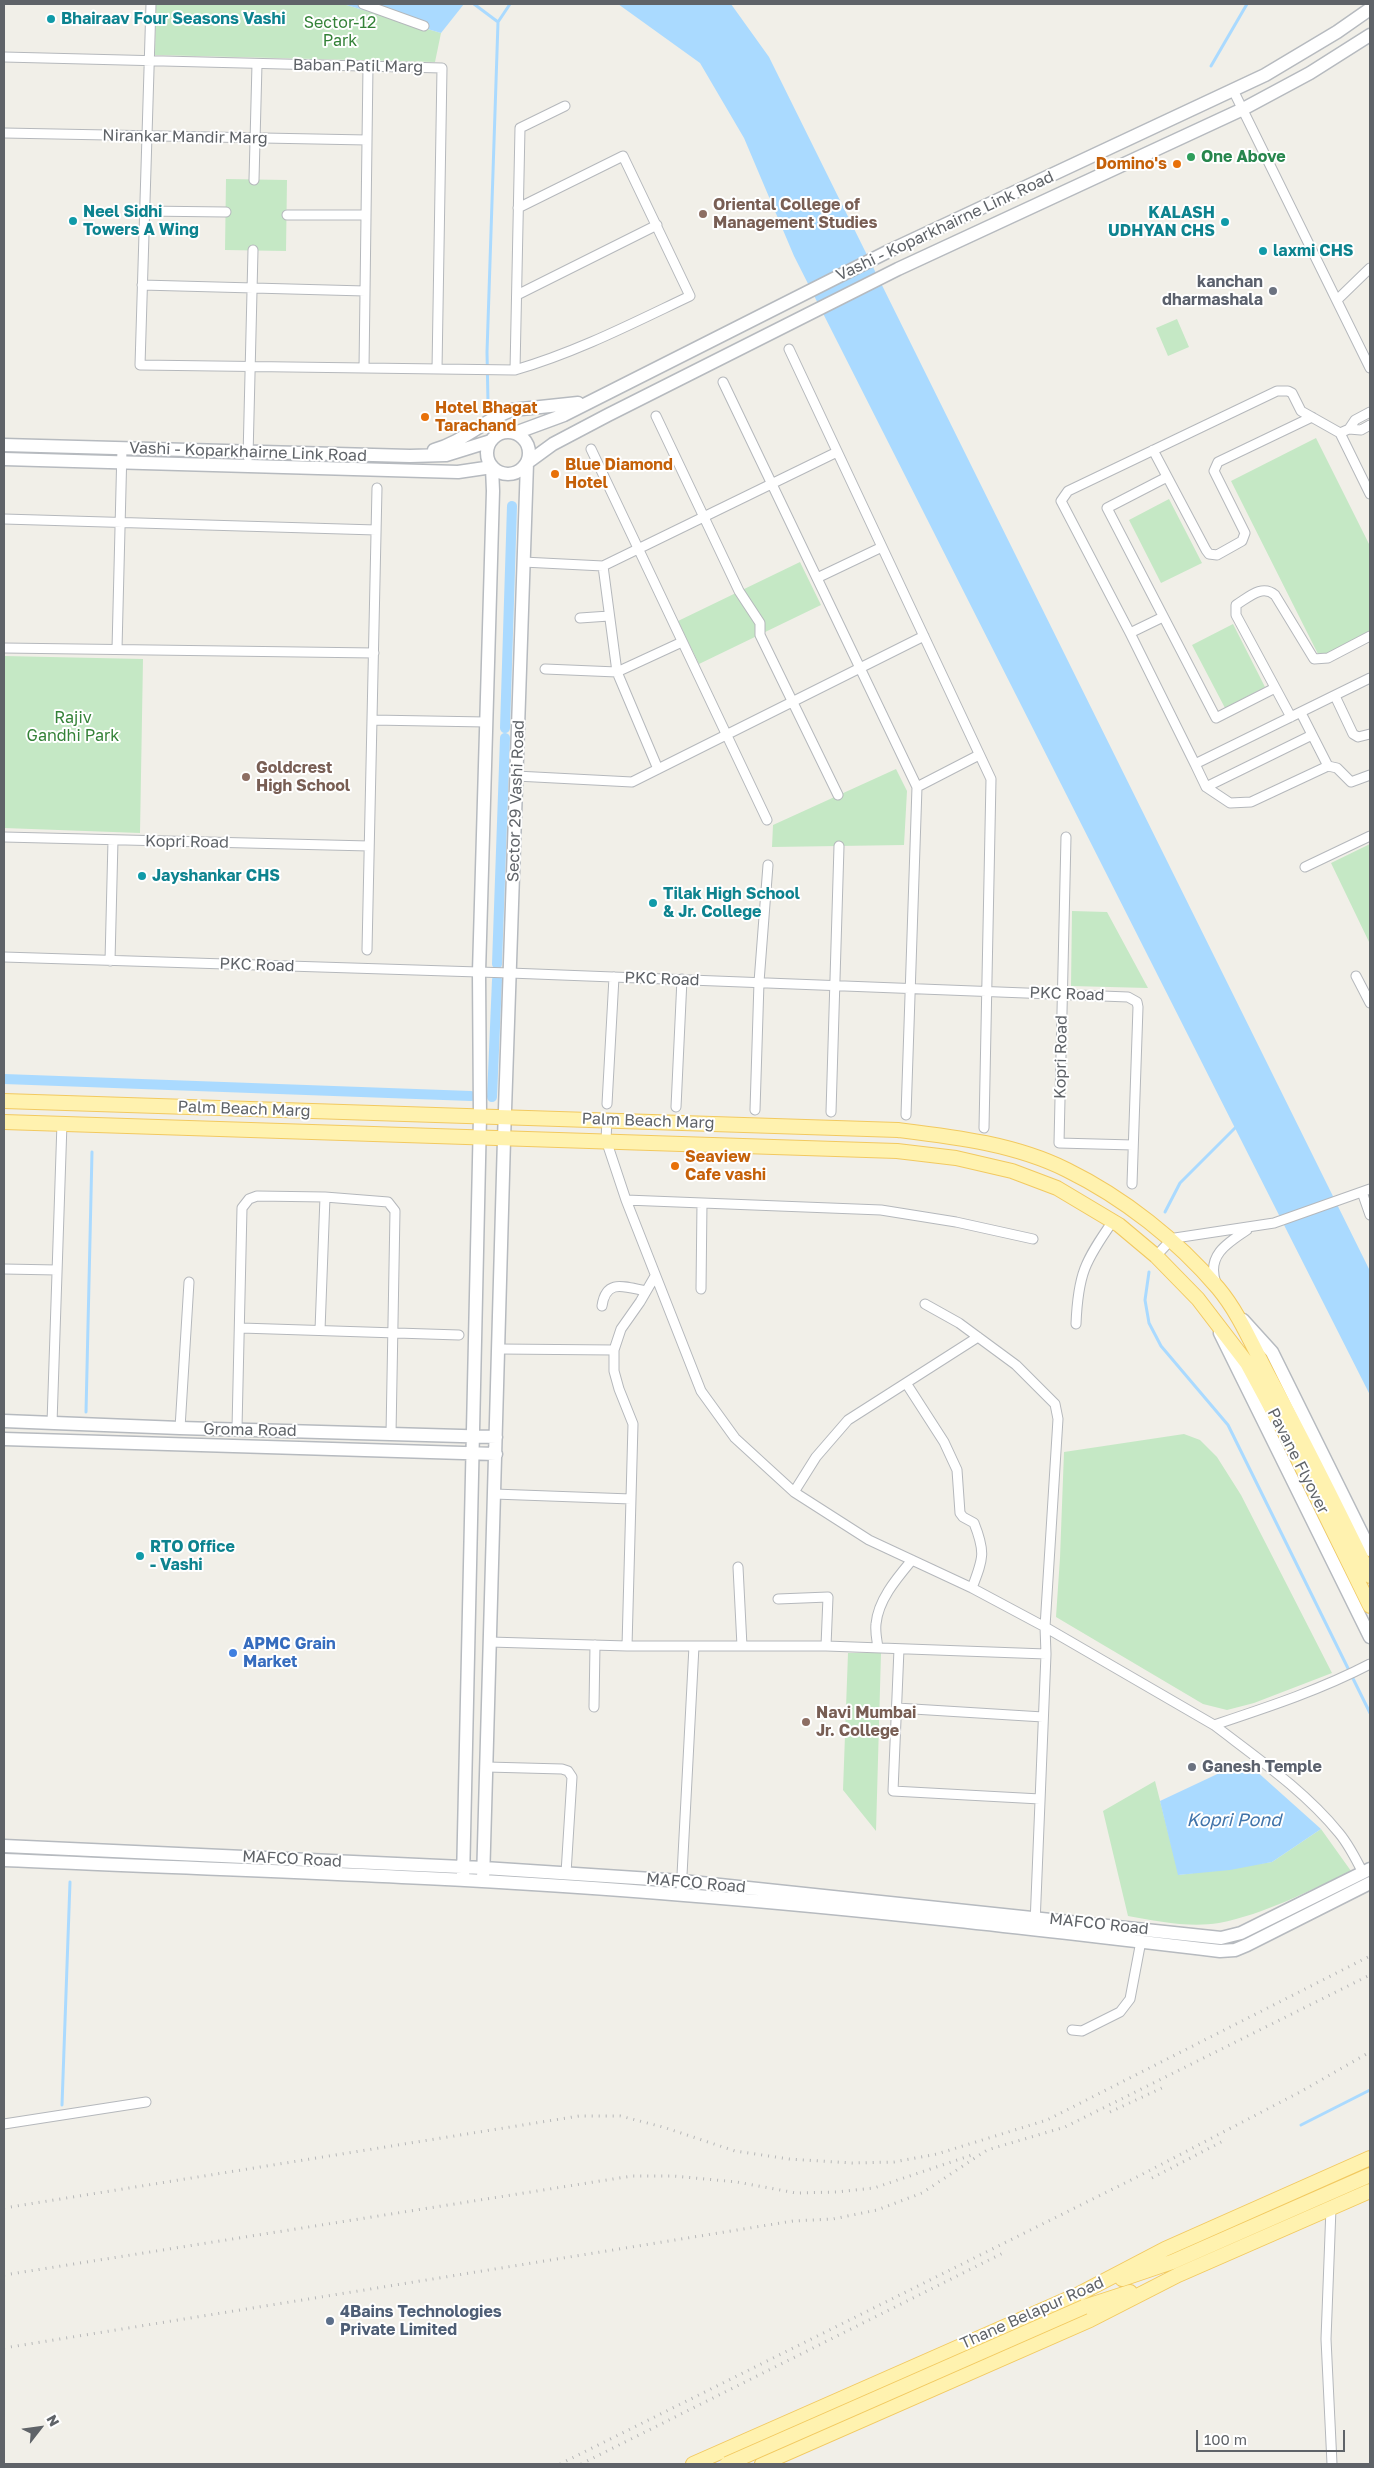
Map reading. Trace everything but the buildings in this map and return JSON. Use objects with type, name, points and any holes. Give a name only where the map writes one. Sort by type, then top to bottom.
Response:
[{"type":"main road","name":"Vashi - Koparkhairne Link Road","points":[[515,433],[552,420],[878,257],[1233,90],[1299,55],[1370,9]]},
{"type":"main road","name":"Vashi - Koparkhairne Link Road","points":[[527,463],[554,444],[582,428],[887,275],[1242,109],[1310,73],[1370,35]]},
{"type":"main road","points":[[410,456],[449,445],[502,413],[512,410],[562,406],[599,397]]},
{"type":"main road","points":[[502,433],[515,433],[526,442],[529,456],[527,463],[517,473],[503,474],[492,467],[487,454],[491,441],[502,433]]},
{"type":"main road","name":"Vashi - Koparkhairne Link Road","points":[[4,445],[410,456],[446,455],[491,441]]},
{"type":"main road","name":"Vashi - Koparkhairne Link Road","points":[[4,459],[458,472],[492,467]]},
{"type":"main road","name":"Sector 29 Vashi Road","points":[[484,1881],[504,1139],[527,463]]},
{"type":"main road","name":"Sector 29 Vashi Road","points":[[463,1880],[480,1138],[479,972],[493,491],[492,467]]},
{"type":"main road","name":"Palm Beach Marg","points":[[4,1102],[505,1116],[898,1130],[960,1137],[1018,1152],[1066,1169],[1131,1208],[1170,1241],[1218,1288],[1234,1311]]},
{"type":"main road","name":"Palm Beach Marg","points":[[4,1122],[504,1139],[606,1140],[897,1151],[956,1158],[1012,1171],[1057,1188],[1113,1221],[1156,1256],[1198,1299],[1215,1322]]},
{"type":"main road","points":[[1234,1311],[1272,1352],[1370,1550]]},
{"type":"main road","name":"Pavane Flyover","points":[[1234,1311],[1253,1360],[1289,1441],[1370,1606]]},
{"type":"main road","points":[[1215,1322],[1235,1368],[1370,1637]]},
{"type":"main road","name":"Pavane Flyover","points":[[1215,1322],[1253,1360],[1301,1435],[1370,1576]]},
{"type":"main road","name":"Groma Road","points":[[4,1421],[496,1437]]},
{"type":"main road","name":"Groma Road","points":[[4,1439],[496,1454]]},
{"type":"main road","name":"MAFCO Road","points":[[4,1846],[484,1868],[682,1881],[1035,1924],[1141,1942],[1220,1950],[1235,1950],[1368,1875]]},
{"type":"main road","name":"MAFCO Road","points":[[4,1860],[484,1881],[682,1894],[1035,1924],[1232,1937],[1368,1875]]},
{"type":"main road","name":"Thane Belapur Road","points":[[702,2462],[724,2458],[1079,2294],[1165,2249],[1370,2158]]},
{"type":"main road","points":[[1079,2294],[1172,2262],[1370,2175]]},
{"type":"main road","points":[[762,2464],[1090,2320],[1178,2275],[1370,2191]]},
{"type":"main road","points":[[724,2458],[1084,2307],[1178,2275]]},
{"type":"street","points":[[151,4],[140,364],[515,370],[553,359],[584,346],[690,296],[623,156],[518,208]]},
{"type":"street","points":[[362,4],[424,26]]},
{"type":"street","name":"Baban Patil Marg","points":[[4,57],[442,68],[437,369]]},
{"type":"street","points":[[254,180],[257,64]]},
{"type":"street","points":[[364,368],[368,66]]},
{"type":"street","points":[[1233,90],[1370,368]]},
{"type":"street","points":[[515,370],[520,128],[565,106]]},
{"type":"street","name":"Nirankar Mandir Marg","points":[[4,134],[367,140]]},
{"type":"street","points":[[144,211],[226,212]]},
{"type":"street","points":[[287,215],[366,216]]},
{"type":"street","points":[[517,295],[656,225]]},
{"type":"street","points":[[248,466],[253,250]]},
{"type":"street","points":[[1337,300],[1370,268]]},
{"type":"street","points":[[142,285],[365,291]]},
{"type":"street","points":[[789,349],[991,779],[984,1128]]},
{"type":"street","points":[[723,382],[917,787],[906,1115]]},
{"type":"street","points":[[1370,426],[1361,430],[1345,431],[1301,411],[1292,393],[1288,390],[1276,391],[1068,491],[1061,501],[1206,787],[1230,803],[1251,802],[1328,766],[1337,768],[1352,782],[1370,774]]},
{"type":"street","points":[[1345,431],[1355,420],[1370,412]]},
{"type":"street","points":[[656,416],[739,591],[760,623],[760,635],[838,795]]},
{"type":"street","points":[[1153,450],[1206,550],[1209,554],[1217,555],[1242,541],[1245,533],[1214,471],[1215,466],[1218,462],[1312,417]]},
{"type":"street","points":[[1345,431],[1370,494]]},
{"type":"street","points":[[118,649],[122,448]]},
{"type":"street","points":[[591,449],[767,820]]},
{"type":"street","points":[[523,562],[603,566],[837,452]]},
{"type":"street","points":[[1167,477],[1108,508],[1216,718],[1275,688]]},
{"type":"street","points":[[367,950],[377,488]]},
{"type":"street","points":[[4,519],[376,530]]},
{"type":"street","points":[[817,578],[882,547]]},
{"type":"street","points":[[603,566],[617,672],[658,769]]},
{"type":"street","points":[[1291,717],[1235,610],[1236,605],[1261,590],[1266,589],[1275,595],[1314,659],[1328,658],[1370,636]]},
{"type":"street","points":[[580,618],[609,616]]},
{"type":"street","points":[[1130,634],[1164,617]]},
{"type":"street","points":[[516,776],[632,782],[924,636]]},
{"type":"street","points":[[545,669],[617,672],[682,642]]},
{"type":"street","points":[[4,648],[374,653]]},
{"type":"street","points":[[1195,764],[1370,678]]},
{"type":"street","points":[[1335,696],[1353,734],[1358,737],[1370,734]]},
{"type":"street","points":[[1301,713],[1328,766]]},
{"type":"street","points":[[372,720],[486,722]]},
{"type":"street","points":[[1206,787],[1312,735]]},
{"type":"street","points":[[917,787],[979,754]]},
{"type":"street","points":[[1305,867],[1370,836]]},
{"type":"street","name":"Kopri Road","points":[[4,837],[369,846]]},
{"type":"street","name":"Kopri Road","points":[[1066,837],[1059,1143],[1133,1145]]},
{"type":"street","points":[[110,961],[113,840]]},
{"type":"street","points":[[831,1112],[839,846]]},
{"type":"street","points":[[755,1110],[759,982],[768,865]]},
{"type":"street","name":"PKC Road","points":[[4,958],[510,973],[1128,997],[1137,1002],[1132,1184]]},
{"type":"street","points":[[1356,976],[1370,1003]]},
{"type":"street","points":[[607,1104],[614,977]]},
{"type":"street","points":[[676,1107],[682,979]]},
{"type":"street","points":[[607,1120],[606,1140],[626,1200],[700,1391],[734,1438],[794,1492],[869,1540],[972,1588],[1045,1627],[1214,1725],[1271,1768],[1326,1818],[1341,1834],[1368,1875]]},
{"type":"street","points":[[52,1422],[62,1123]]},
{"type":"street","points":[[1156,1256],[1170,1241],[1194,1234],[1249,1228],[1274,1223],[1362,1192],[1370,1215]]},
{"type":"street","points":[[237,1428],[241,1328],[242,1208],[244,1203],[257,1196],[325,1197],[388,1202],[393,1207],[394,1332],[392,1434]]},
{"type":"street","points":[[320,1330],[325,1197]]},
{"type":"street","points":[[626,1200],[881,1210],[956,1222],[1033,1240]]},
{"type":"street","points":[[701,1289],[702,1202]]},
{"type":"street","points":[[1076,1324],[1083,1269],[1090,1254],[1113,1221]]},
{"type":"street","points":[[1218,1288],[1213,1271],[1217,1255],[1226,1243],[1249,1228]]},
{"type":"street","points":[[4,1269],[57,1270]]},
{"type":"street","points":[[627,1646],[633,1424],[614,1371],[614,1350],[621,1329],[655,1276]]},
{"type":"street","points":[[180,1428],[189,1282]]},
{"type":"street","points":[[602,1306],[608,1289],[616,1286],[646,1291]]},
{"type":"street","points":[[925,1304],[959,1323],[1016,1365],[1055,1404],[1058,1419],[1045,1627],[1046,1654],[1035,1924]]},
{"type":"street","points":[[241,1328],[394,1332],[459,1336]]},
{"type":"street","points":[[794,1492],[816,1457],[848,1420],[978,1337]]},
{"type":"street","points":[[499,1349],[614,1350]]},
{"type":"street","points":[[906,1383],[944,1442],[957,1470],[957,1492],[960,1513],[963,1517],[974,1523],[977,1532],[983,1558],[972,1588]]},
{"type":"street","points":[[494,1494],[631,1499]]},
{"type":"street","points":[[878,1648],[875,1625],[879,1610],[890,1588],[912,1560]]},
{"type":"street","points":[[738,1567],[742,1646]]},
{"type":"street","points":[[778,1599],[828,1596],[826,1646]]},
{"type":"street","points":[[490,1642],[627,1646],[826,1646],[1046,1654]]},
{"type":"street","points":[[594,1707],[595,1645]]},
{"type":"street","points":[[682,1894],[694,1646]]},
{"type":"street","points":[[899,1648],[893,1791],[1040,1799]]},
{"type":"street","points":[[1214,1725],[1300,1696],[1340,1680],[1366,1666]]},
{"type":"street","points":[[896,1708],[1043,1717]]},
{"type":"street","points":[[487,1767],[562,1769],[568,1771],[572,1778],[566,1873]]},
{"type":"street","points":[[1072,2030],[1082,2031],[1115,2014],[1130,1999],[1141,1942]]},
{"type":"street","points":[[4,2124],[146,2102]]},
{"type":"street","points":[[1331,2208],[1326,2340],[1332,2464]]},
{"type":"green space","name":"Sector-12 Park","points":[[156,4],[343,4],[441,33],[435,62],[155,55]]},
{"type":"green space","points":[[226,179],[287,180],[286,251],[225,250]]},
{"type":"green space","points":[[1177,319],[1189,347],[1168,356],[1156,328]]},
{"type":"green space","points":[[1316,438],[1370,546],[1370,635],[1321,660],[1231,481]]},
{"type":"green space","points":[[1169,499],[1202,563],[1161,583],[1129,520]]},
{"type":"green space","points":[[800,562],[821,605],[699,664],[678,621]]},
{"type":"green space","points":[[1233,624],[1265,687],[1225,708],[1192,645]]},
{"type":"green space","name":"Rajiv Gandhi Park","points":[[4,656],[143,659],[140,833],[4,828]]},
{"type":"green space","points":[[896,769],[907,791],[904,845],[772,847],[773,825]]},
{"type":"green space","points":[[1370,844],[1370,944],[1331,863]]},
{"type":"green space","points":[[1072,911],[1107,912],[1148,988],[1071,986]]},
{"type":"green space","points":[[1184,1434],[1200,1440],[1217,1457],[1241,1495],[1332,1673],[1254,1703],[1227,1710],[1203,1704],[1056,1617],[1064,1452]]},
{"type":"green space","points":[[848,1653],[881,1653],[876,1831],[843,1790]]},
{"type":"green space","points":[[1155,1781],[1179,1875],[1272,1862],[1321,1829],[1351,1871],[1270,1908],[1219,1923],[1196,1925],[1128,1916],[1103,1811]]},
{"type":"water","points":[[343,4],[464,4],[441,33]]},
{"type":"water","points":[[618,4],[731,4],[769,57],[1370,1271],[1370,1395],[794,256],[744,138],[700,63]]},
{"type":"water","name":"Kopri Pond","points":[[1245,1761],[1321,1829],[1272,1862],[1230,1870],[1178,1875],[1160,1801]]},
{"type":"waterway","points":[[474,4],[498,22]]},
{"type":"waterway","points":[[488,402],[487,352],[498,22],[510,4]]},
{"type":"waterway","points":[[1211,66],[1247,4]]},
{"type":"waterway","points":[[505,728],[512,506]]},
{"type":"waterway","points":[[497,964],[505,738]]},
{"type":"waterway","points":[[492,1097],[497,980]]},
{"type":"waterway","points":[[4,1079],[471,1096]]},
{"type":"waterway","points":[[1165,1212],[1180,1183],[1237,1126]]},
{"type":"waterway","points":[[86,1412],[92,1152]]},
{"type":"waterway","points":[[1149,1272],[1145,1300],[1149,1323],[1161,1346],[1228,1425],[1370,1713]]},
{"type":"waterway","points":[[62,2105],[70,1882]]},
{"type":"waterway","points":[[1301,2125],[1370,2090]]},
{"type":"railway","points":[[4,2208],[579,2116],[620,2116],[663,2127],[735,2151],[789,2159],[852,2163],[894,2162],[937,2154],[1047,2120],[1370,1956]]},
{"type":"railway","points":[[4,2348],[793,2221],[833,2219],[877,2210],[922,2193],[987,2150],[1065,2127],[1370,1975]]},
{"type":"railway","points":[[560,2464],[1139,2176],[1300,2092],[1370,2052]]},
{"type":"railway","points":[[1110,2112],[1164,2087]]},
{"type":"railway","points":[[1152,2178],[1225,2140]]},
{"type":"railway","points":[[4,2275],[632,2176],[673,2176],[737,2182],[796,2193],[837,2192],[874,2188],[972,2155]]},
{"type":"railway","points":[[581,2464],[1005,2252]]},
{"type":"place","name":"Bhairaav Four Seasons Vashi","points":[[51,19]]},
{"type":"place","name":"One Above","points":[[1191,157]]},
{"type":"place","name":"Domino's","points":[[1177,164]]},
{"type":"place","name":"Oriental College of Management Studies","points":[[703,214]]},
{"type":"place","name":"Neel Sidhi Towers A Wing","points":[[73,221]]},
{"type":"place","name":"KALASH UDHYAN CHS","points":[[1225,222]]},
{"type":"place","name":"laxmi CHS","points":[[1263,251]]},
{"type":"place","name":"kanchan dharmashala","points":[[1273,291]]},
{"type":"place","name":"Hotel Bhagat Tarachand","points":[[425,417]]},
{"type":"place","name":"Blue Diamond Hotel","points":[[555,474]]},
{"type":"place","name":"Goldcrest High School","points":[[246,777]]},
{"type":"place","name":"Jayshankar CHS","points":[[142,876]]},
{"type":"place","name":"Tilak High School & Jr. College","points":[[653,903]]},
{"type":"place","name":"Seaview Cafe vashi","points":[[675,1166]]},
{"type":"place","name":"RTO Office - Vashi","points":[[140,1556]]},
{"type":"place","name":"APMC Grain Market","points":[[233,1653]]},
{"type":"place","name":"Navi Mumbai Jr. College","points":[[806,1722]]},
{"type":"place","name":"Ganesh Temple","points":[[1192,1767]]},
{"type":"place","name":"4Bains Technologies Private Limited","points":[[330,2321]]}]
